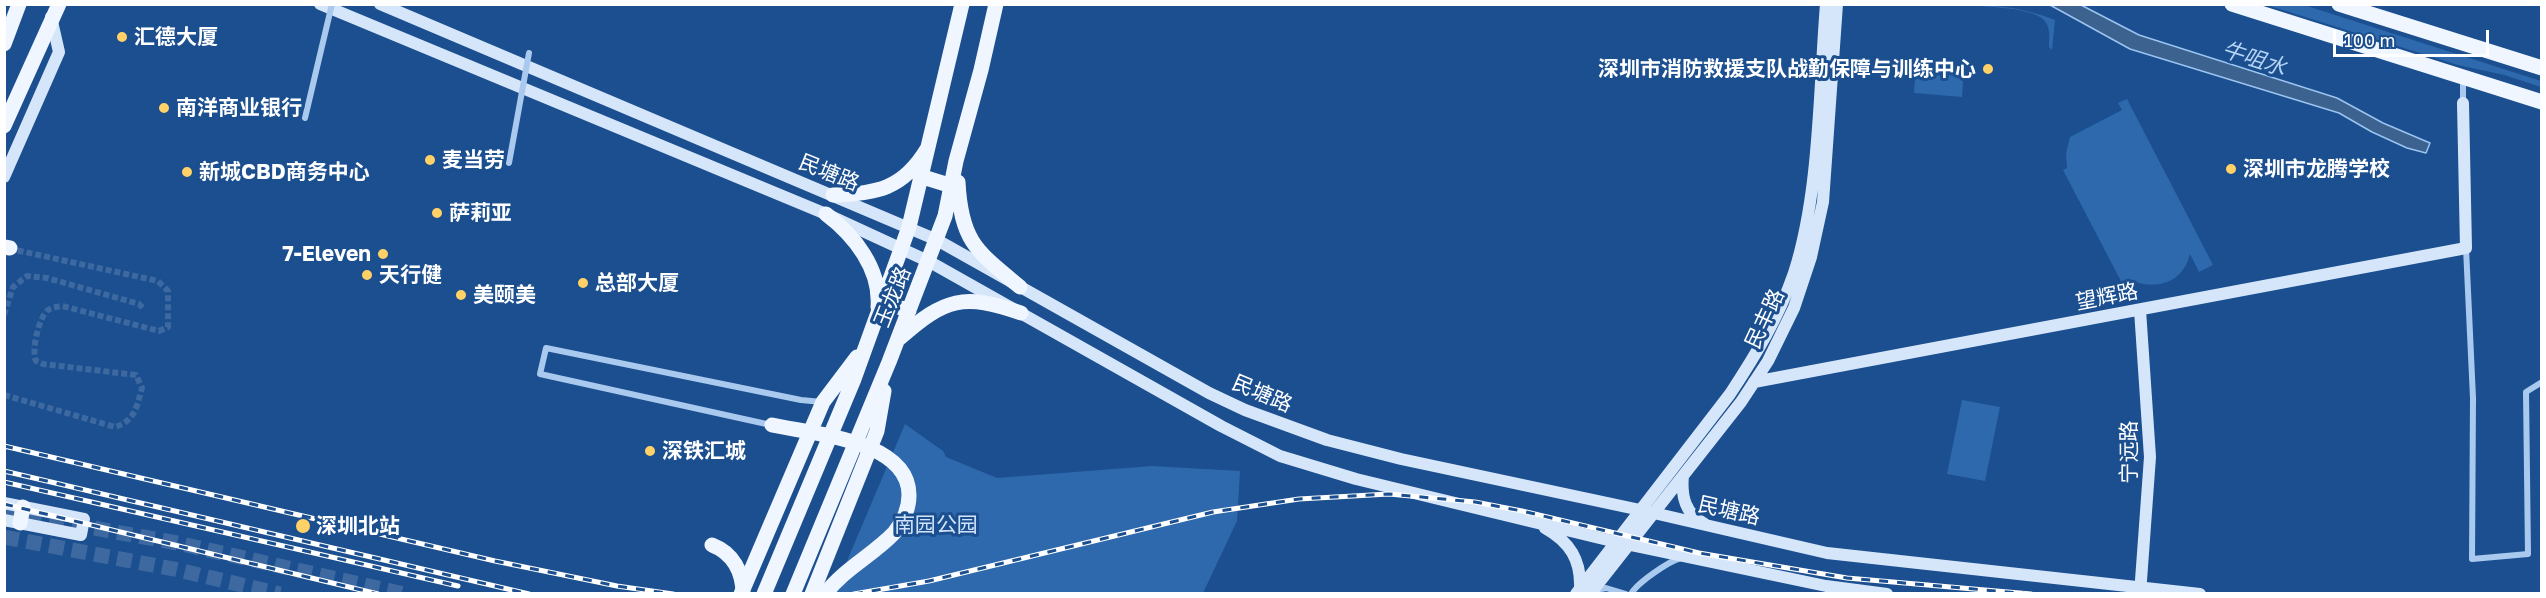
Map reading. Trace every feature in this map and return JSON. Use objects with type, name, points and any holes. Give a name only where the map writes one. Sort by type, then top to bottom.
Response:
[{"type":"main road","points":[[4,44],[19,4]]},
{"type":"main road","name":"民塘路","points":[[320,4],[826,214],[902,248],[1221,426],[1280,456],[1356,479],[1622,543],[1826,586],[1886,594]]},
{"type":"main road","name":"民塘路","points":[[380,4],[937,240],[1209,393],[1292,428],[1401,459],[1641,510],[1827,553],[2140,590],[2200,594]]},
{"type":"main road","name":"玉龙路","points":[[764,594],[854,379],[902,248],[931,141],[962,4]]},
{"type":"main road","name":"玉龙路","points":[[793,594],[930,262],[952,186],[956,161],[996,4]]},
{"type":"main road","name":"民丰路","points":[[1584,592],[1622,543],[1641,510],[1730,394],[1771,326],[1790,282],[1805,230],[1812,184],[1826,4]]},
{"type":"main road","name":"民丰路","points":[[1622,543],[1653,513],[1754,382],[1780,339],[1794,308],[1818,232],[1823,202],[1837,4]]},
{"type":"main road","points":[[2232,4],[2539,101]]},
{"type":"main road","points":[[2339,4],[2541,68]]},
{"type":"main road","points":[[4,126],[55,11]]},
{"type":"main road","points":[[4,177],[59,52],[55,11]]},
{"type":"main road","points":[[2463,103],[2466,248]]},
{"type":"main road","points":[[833,195],[872,192],[895,184],[914,166],[931,141]]},
{"type":"main road","points":[[956,161],[960,208],[968,234],[984,258],[1020,287]]},
{"type":"main road","points":[[922,177],[952,186]]},
{"type":"main road","points":[[787,198],[795,181]]},
{"type":"main road","points":[[826,214],[852,235],[863,252],[874,280],[880,305],[909,311]]},
{"type":"main road","name":"望辉路","points":[[1754,382],[2466,248]]},
{"type":"main road","points":[[897,340],[917,323],[953,302],[974,300],[992,303],[1021,313]]},
{"type":"main road","name":"宁远路","points":[[2140,310],[2150,457],[2140,590]]},
{"type":"main road","points":[[742,594],[823,402],[864,347]]},
{"type":"main road","points":[[816,593],[877,431],[889,362]]},
{"type":"main road","points":[[772,425],[872,448],[893,461],[907,482],[909,499],[899,526],[885,541],[816,593]]},
{"type":"main road","points":[[1684,474],[1683,498],[1688,510],[1701,522],[1717,529]]},
{"type":"main road","points":[[4,503],[84,519],[81,534],[12,521],[23,507]]},
{"type":"main road","points":[[1537,522],[1557,534],[1573,552],[1581,572],[1584,592]]},
{"type":"main road","points":[[712,545],[727,553],[734,562],[742,582],[742,594]]},
{"type":"main road","points":[[750,574],[751,594]]},
{"type":"street","points":[[305,118],[332,4]]},
{"type":"street","points":[[509,163],[529,53]]},
{"type":"street","points":[[2463,78],[2463,103]]},
{"type":"street","points":[[2466,248],[2473,398],[2472,559],[2528,554],[2526,392],[2541,382]]},
{"type":"street","points":[[772,425],[540,374],[546,348],[801,400],[823,402]]},
{"type":"street","points":[[1631,594],[1636,587],[1672,562],[1687,557]]},
{"type":"street","points":[[1584,592],[1606,588],[1626,594]]},
{"type":"green space","points":[[1952,5],[1979,5],[2014,9],[2001,8]]},
{"type":"green space","points":[[2267,5],[2304,5],[2541,81],[2541,87],[2504,75],[2458,65]]},
{"type":"green space","points":[[2014,9],[2029,12],[2055,20],[2052,50],[2049,47],[2048,26],[2037,15]]},
{"type":"green space","points":[[1916,64],[1964,68],[1962,97],[1914,93]]},
{"type":"green space","points":[[2127,99],[2213,265],[2199,272],[2190,254],[2181,272],[2175,278],[2159,284],[2149,285],[2130,280],[2123,285],[2063,170],[2067,168],[2066,153],[2070,137],[2122,110],[2118,103]]},
{"type":"green space","points":[[1962,400],[2000,407],[1985,481],[1947,474]]},
{"type":"green space","name":"南园公园","points":[[905,424],[943,451],[946,457],[997,478],[1152,466],[1240,471],[1237,521],[1203,593],[833,594]]},
{"type":"shaded area","points":[[2050,5],[2081,5],[2139,35],[2337,98],[2383,123],[2430,143],[2426,153],[2407,148],[2339,113],[2130,49]]},
{"type":"tunnel","points":[[4,395],[115,427],[127,421],[134,412],[142,388],[136,375],[43,364],[36,361],[34,349],[42,319],[48,310],[62,306],[159,331],[168,327],[168,291],[158,281],[11,249]]},
{"type":"tunnel","points":[[4,315],[13,287],[27,276],[47,278],[139,304],[143,308]]},
{"type":"tunnel","points":[[4,512],[177,543],[404,594]]},
{"type":"tunnel","points":[[4,537],[174,569],[280,594]]},
{"type":"railway","points":[[4,446],[495,561],[617,586],[673,594]]},
{"type":"railway","points":[[4,471],[529,594]]},
{"type":"railway","points":[[4,482],[458,586]]},
{"type":"railway","points":[[854,594],[929,581],[1213,512],[1299,499],[1389,494],[1475,502],[1699,553],[1847,578],[2031,594]]},
{"type":"railway","points":[[4,504],[378,594]]},
{"type":"place","name":"汇德大厦","points":[[122,37]]},
{"type":"place","name":"深圳市消防救援支队战勤保障与训练中心","points":[[1988,69]]},
{"type":"place","name":"南洋商业银行","points":[[164,108]]},
{"type":"place","name":"麦当劳","points":[[430,160]]},
{"type":"place","name":"深圳市龙腾学校","points":[[2231,169]]},
{"type":"place","name":"新城CBD商务中心","points":[[187,172]]},
{"type":"place","name":"萨莉亚","points":[[437,213]]},
{"type":"place","name":"7-Eleven","points":[[383,254]]},
{"type":"place","name":"天行健","points":[[367,275]]},
{"type":"place","name":"总部大厦","points":[[583,283]]},
{"type":"place","name":"美颐美","points":[[461,295]]},
{"type":"place","name":"深铁汇城","points":[[650,451]]},
{"type":"place","name":"深圳北站","points":[[303,526]]},
{"type":"water label","name":"牛咀水","points":[[2254,59]]}]
